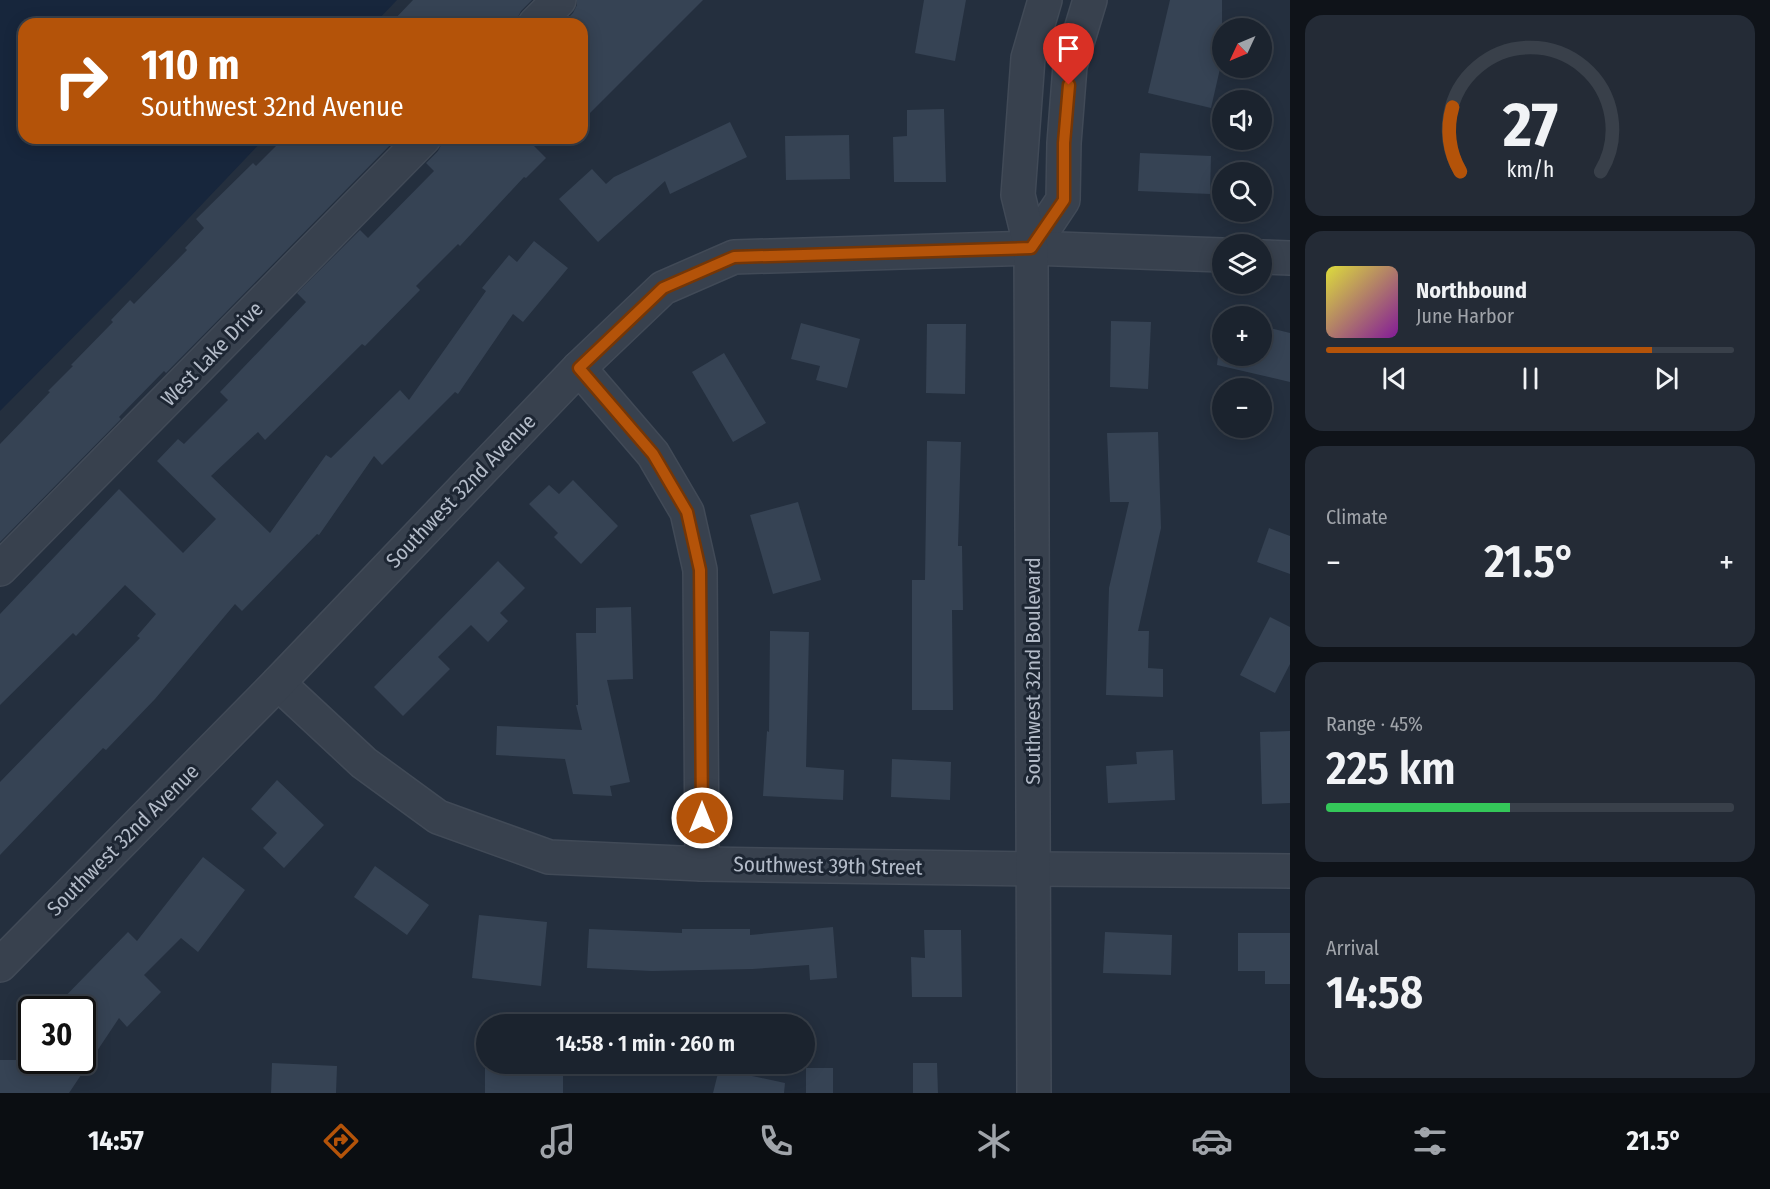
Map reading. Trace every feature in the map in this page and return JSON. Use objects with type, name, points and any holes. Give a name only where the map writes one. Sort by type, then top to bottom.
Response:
[{"type":"street","points":[[542,18],[559,0]]},
{"type":"street","name":"Southwest 32nd Boulevard","points":[[1034,1093],[1031,248],[1018,195],[1028,58],[1045,0]]},
{"type":"street","points":[[1031,248],[1064,200],[1064,143],[1070,66],[1090,0]]},
{"type":"street","name":"West Lake Drive","points":[[0,569],[418,144]]},
{"type":"street","name":"Southwest 32nd Avenue","points":[[0,965],[278,683],[579,368],[663,288],[734,257],[1031,248],[1212,255]]},
{"type":"street","points":[[1272,257],[1290,258]]},
{"type":"street","points":[[579,368],[653,454],[687,512],[700,570],[702,864]]},
{"type":"street","name":"Southwest 39th Street","points":[[278,683],[364,763],[438,817],[549,856],[702,864],[1290,871]]},
{"type":"water","points":[[0,0],[397,0],[380,18],[18,18],[18,144],[259,144],[131,279],[0,411]]},
{"type":"building","points":[[413,0],[532,0],[518,18],[396,18]]},
{"type":"building","points":[[577,0],[703,0],[588,115],[588,18],[568,18],[577,5]]},
{"type":"building","points":[[924,0],[966,0],[955,61],[915,53]]},
{"type":"building","points":[[1170,0],[1222,0],[1222,18],[1212,18],[1212,78],[1218,78],[1215,90],[1212,90],[1211,108],[1148,93]]},
{"type":"building","points":[[944,109],[946,182],[894,182],[893,137],[907,136],[907,110]]},
{"type":"building","points":[[730,122],[747,157],[670,194],[665,181],[598,242],[559,199],[592,169],[606,184],[614,177]]},
{"type":"building","points":[[849,135],[850,179],[786,180],[785,136]]},
{"type":"building","points":[[278,144],[391,144],[166,373],[164,371],[119,417],[121,419],[0,542],[0,444],[50,392],[48,391],[113,322],[111,320],[130,300],[134,304],[187,250],[185,248],[204,228],[196,219],[253,163],[256,166]]},
{"type":"building","points":[[442,144],[532,144],[546,158],[526,178],[524,177],[460,246],[458,244],[416,286],[420,290],[365,346],[362,344],[265,440],[258,432],[211,476],[270,533],[326,455],[331,458],[400,390],[409,400],[486,291],[482,288],[509,255],[517,262],[534,241],[568,268],[523,322],[513,314],[458,394],[455,392],[382,465],[374,456],[319,535],[317,534],[242,611],[235,604],[155,699],[106,750],[103,748],[0,855],[0,782],[140,638],[137,636],[156,614],[125,585],[76,636],[73,633],[0,705],[0,614],[119,489],[183,553],[216,519],[157,461],[178,439],[184,444],[228,400],[220,392],[306,302],[297,293],[360,230],[368,238],[434,171],[426,163]]},
{"type":"building","points":[[1140,153],[1211,156],[1210,194],[1138,191]]},
{"type":"building","points":[[1111,321],[1151,322],[1148,389],[1110,387]]},
{"type":"building","points":[[801,323],[860,339],[847,388],[816,380],[820,366],[791,359]]},
{"type":"building","points":[[927,324],[966,324],[965,394],[926,393]]},
{"type":"building","points":[[1272,328],[1290,333],[1290,382],[1221,366],[1272,366]]},
{"type":"building","points":[[724,353],[766,423],[733,442],[692,372]]},
{"type":"building","points":[[1158,432],[1161,528],[1138,631],[1149,631],[1148,668],[1163,669],[1163,697],[1106,695],[1109,588],[1129,502],[1110,502],[1107,433]]},
{"type":"building","points":[[927,441],[961,442],[958,546],[962,546],[963,610],[952,610],[953,710],[912,710],[912,580],[925,580]]},
{"type":"building","points":[[573,480],[618,526],[581,564],[554,537],[558,533],[529,504],[549,485],[559,494]]},
{"type":"building","points":[[798,502],[821,580],[773,594],[750,515]]},
{"type":"building","points":[[1269,528],[1290,536],[1290,574],[1257,562]]},
{"type":"building","points":[[498,561],[525,588],[500,613],[508,621],[488,642],[471,625],[438,657],[450,669],[403,716],[374,687]]},
{"type":"building","points":[[631,607],[633,679],[607,680],[630,782],[610,786],[612,796],[573,794],[565,759],[496,755],[497,726],[582,730],[576,705],[578,705],[576,633],[596,633],[596,608]]},
{"type":"building","points":[[1270,617],[1290,627],[1290,664],[1275,693],[1240,675]]},
{"type":"building","points":[[770,631],[809,632],[806,767],[844,770],[843,800],[763,796],[767,731],[769,732]]},
{"type":"building","points":[[1290,731],[1290,803],[1262,804],[1260,732]]},
{"type":"building","points":[[1173,750],[1175,800],[1108,803],[1106,766],[1137,764],[1136,752]]},
{"type":"building","points":[[892,759],[951,762],[950,800],[891,797]]},
{"type":"building","points":[[277,780],[324,825],[284,868],[263,848],[277,833],[251,809]]},
{"type":"building","points":[[203,857],[245,890],[198,952],[181,938],[144,975],[161,992],[127,1027],[119,1018],[96,1052],[96,996],[66,996],[128,932],[137,941]]},
{"type":"building","points":[[375,866],[429,905],[407,935],[354,897]]},
{"type":"building","points":[[479,915],[547,922],[541,986],[472,978]]},
{"type":"building","points":[[833,927],[837,978],[810,980],[809,965],[752,969],[652,971],[587,968],[589,929],[682,933],[682,929],[750,929],[750,935]]},
{"type":"building","points":[[924,930],[961,930],[962,997],[912,997],[911,957],[925,958]]},
{"type":"building","points":[[1105,932],[1172,935],[1171,975],[1103,973]]},
{"type":"building","points":[[1238,933],[1290,933],[1290,984],[1265,984],[1265,971],[1238,971]]},
{"type":"building","points":[[0,1060],[18,1060],[18,1074],[82,1074],[69,1093],[0,1093]]},
{"type":"building","points":[[272,1063],[337,1066],[336,1093],[271,1093]]},
{"type":"building","points":[[913,1063],[937,1063],[938,1093],[913,1093]]},
{"type":"building","points":[[815,1068],[833,1068],[833,1093],[806,1093],[806,1074],[815,1074]]},
{"type":"building","points":[[485,1074],[563,1074],[563,1093],[485,1093]]},
{"type":"building","points":[[718,1074],[743,1074],[785,1083],[784,1093],[713,1093]]},
{"type":"route","points":[[702,818],[700,570],[687,512],[653,454],[579,368],[663,288],[734,257],[1031,248],[1064,200],[1064,143],[1069,85]]}]
